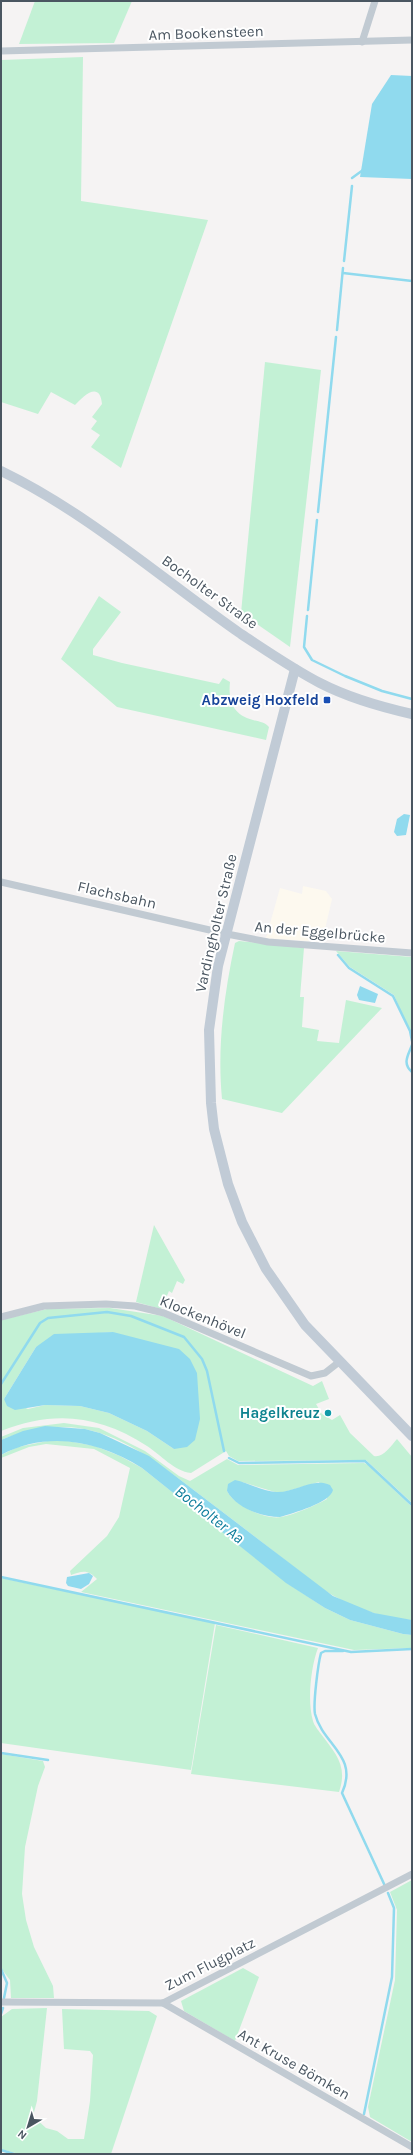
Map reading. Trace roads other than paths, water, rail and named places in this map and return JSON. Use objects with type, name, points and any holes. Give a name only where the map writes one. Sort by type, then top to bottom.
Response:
[{"type":"street","points":[[362,42],[375,1]]},
{"type":"street","name":"Am Bookensteen","points":[[1,51],[412,40]]},
{"type":"street","name":"Bocholter Straße","points":[[1,471],[52,499],[84,520],[231,627],[295,670],[320,683],[349,695],[376,705],[412,714]]},
{"type":"street","name":"Vardingholter Straße","points":[[295,670],[218,966],[209,1030],[209,1069],[214,1129],[228,1184],[242,1222],[266,1269],[305,1325],[412,1436]]},
{"type":"street","name":"Flachsbahn","points":[[1,882],[227,934]]},
{"type":"street","name":"An der Eggelbrücke","points":[[227,934],[268,942],[412,953]]},
{"type":"street","name":"Klockenhövel","points":[[1,1317],[44,1306],[106,1304],[135,1306],[164,1313],[311,1376],[325,1373],[339,1362]]},
{"type":"street","name":"Zum Flugplatz","points":[[1,2002],[163,2003],[412,1874]]},
{"type":"street","name":"Ant Kruse Bömken","points":[[163,2003],[412,2147]]},
{"type":"water","points":[[391,75],[412,76],[412,179],[360,177],[372,104]]},
{"type":"water","points":[[404,814],[410,815],[406,835],[397,836],[394,832],[397,819]]},
{"type":"water","points":[[360,986],[378,994],[375,1003],[359,1000],[357,995]]},
{"type":"water","points":[[113,1332],[179,1349],[190,1359],[197,1373],[200,1419],[195,1440],[187,1447],[174,1449],[147,1431],[109,1413],[80,1406],[45,1405],[15,1410],[7,1406],[4,1399],[36,1347],[54,1334]]},
{"type":"water","name":"Bocholter Aa","points":[[45,1426],[85,1429],[100,1433],[149,1456],[333,1596],[374,1613],[412,1620],[412,1635],[350,1620],[325,1608],[286,1583],[142,1468],[108,1451],[91,1445],[55,1441],[19,1447],[1,1455],[1,1440],[23,1431]]},
{"type":"water","points":[[235,1480],[276,1492],[283,1492],[317,1483],[330,1485],[333,1490],[325,1499],[310,1507],[280,1517],[273,1517],[243,1507],[231,1497],[227,1491],[228,1484]]},
{"type":"water","points":[[89,1573],[93,1576],[89,1584],[81,1589],[68,1586],[66,1583],[67,1577]]},
{"type":"waterway","points":[[352,178],[363,170]]},
{"type":"waterway","points":[[344,261],[352,186]]},
{"type":"waterway","points":[[337,330],[343,268]]},
{"type":"waterway","points":[[343,273],[412,281]]},
{"type":"waterway","points":[[318,512],[336,337]]},
{"type":"waterway","points":[[308,610],[317,520]]},
{"type":"waterway","points":[[307,616],[304,647],[312,660],[345,676],[382,691],[412,699]]},
{"type":"waterway","points":[[338,955],[349,968],[393,996],[410,1031],[412,1041]]},
{"type":"waterway","points":[[412,1045],[407,1059],[407,1066],[412,1072]]},
{"type":"waterway","points":[[1,1384],[40,1323],[48,1318],[107,1312],[131,1316],[184,1337],[202,1359],[207,1371],[224,1451]]},
{"type":"waterway","points":[[229,1458],[239,1463],[365,1461],[412,1505]]},
{"type":"waterway","points":[[1,1577],[351,1652],[412,1649]]},
{"type":"waterway","points":[[343,1651],[325,1651],[321,1653],[316,1684],[315,1714],[319,1725],[343,1760],[346,1769],[346,1780],[342,1793],[385,1886]]},
{"type":"waterway","points":[[1,1753],[48,1760]]},
{"type":"waterway","points":[[364,2114],[392,1977],[394,1908],[388,1893]]},
{"type":"waterway","points":[[1,1969],[7,1983],[4,1998]]},
{"type":"waterway","points":[[1,2014],[3,2008]]},
{"type":"waterway","points":[[1,2150],[14,2154]]},
{"type":"place","name":"Abzweig Hoxfeld","points":[[327,700]]},
{"type":"place","name":"Hagelkreuz","points":[[328,1413]]}]
